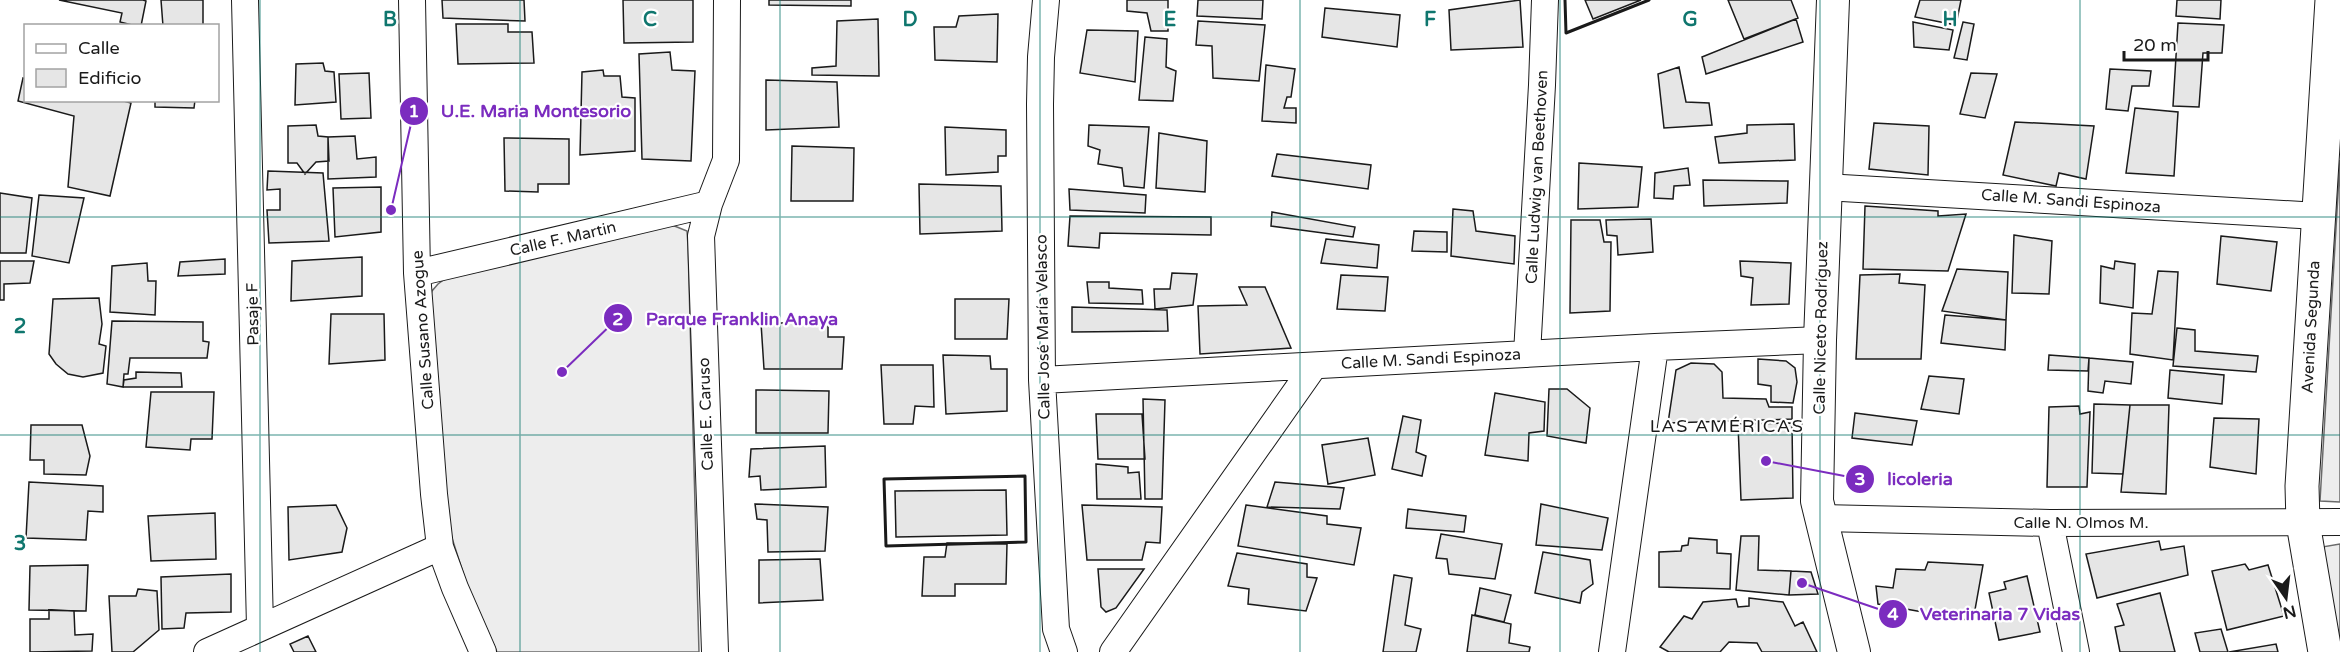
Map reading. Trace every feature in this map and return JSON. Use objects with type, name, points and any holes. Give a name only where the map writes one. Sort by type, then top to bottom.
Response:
[{"type":"main road","name":"Avenida Segunda","points":[[2325,652],[2303,523],[2302,486],[2332,0]]},
{"type":"street","name":"Pasaje F","points":[[245,0],[260,627]]},
{"type":"street","name":"Calle Susano Azogue","points":[[412,0],[417,273],[434,494],[440,547],[483,652]]},
{"type":"street","name":"Calle E. Caruso","points":[[714,652],[701,236],[709,204],[726,160],[727,0]]},
{"type":"street","name":"Calle José María Velasco","points":[[1046,0],[1040,104],[1042,380],[1056,629],[1064,652]]},
{"type":"street","name":"Calle Ludwig van Beethoven","points":[[1527,354],[1542,97],[1545,0]]},
{"type":"street","name":"Calle Niceto Rodríguez","points":[[1833,0],[1820,340],[1817,501],[1854,652]]},
{"type":"street","name":"Calle M. Sandi Espinoza","points":[[1825,187],[2318,216]]},
{"type":"street","name":"Calle F. Martin","points":[[417,273],[709,204]]},
{"type":"street","name":"Calle M. Sandi Espinoza","points":[[1042,380],[1820,340]]},
{"type":"street","points":[[1612,652],[1655,347]]},
{"type":"street","points":[[1113,652],[1314,366]]},
{"type":"street","name":"Calle N. Olmos M.","points":[[1821,518],[2050,523],[2340,522]]},
{"type":"street","points":[[2050,523],[2076,652]]},
{"type":"street","points":[[207,652],[440,547]]},
{"type":"shaded area","points":[[2340,160],[2340,502],[2320,501]]},
{"type":"shaded area","points":[[672,225],[687,231],[688,246],[699,652],[497,652],[467,585],[444,513],[429,300],[432,291],[445,279]]},
{"type":"shaded area","points":[[2340,544],[2340,644],[2322,547]]},
{"type":"building","points":[[59,0],[146,1],[141,24],[120,22],[122,13]]},
{"type":"building","points":[[161,0],[203,0],[203,24],[163,24]]},
{"type":"building","points":[[442,0],[524,0],[525,21],[443,18]]},
{"type":"building","points":[[623,0],[693,0],[693,42],[624,43]]},
{"type":"building","points":[[769,0],[851,0],[851,6],[769,5]]},
{"type":"building","points":[[1127,0],[1168,0],[1168,31],[1151,31],[1147,13],[1127,11]]},
{"type":"building","points":[[1198,0],[1263,0],[1262,19],[1197,16]]},
{"type":"building","points":[[1520,0],[1523,47],[1451,50],[1449,10]]},
{"type":"building","points":[[1585,0],[1641,0],[1593,19]]},
{"type":"building","points":[[1728,0],[1791,0],[1798,18],[1744,39]]},
{"type":"building","points":[[1920,0],[1961,0],[1956,25],[1915,17]]},
{"type":"building","points":[[2177,0],[2221,0],[2220,19],[2176,16]]},
{"type":"building","points":[[1325,8],[1400,15],[1397,47],[1322,37]]},
{"type":"building","points":[[998,14],[997,62],[935,60],[934,27],[956,27],[959,16]]},
{"type":"building","points":[[878,19],[879,76],[812,75],[812,68],[836,66],[837,21]]},
{"type":"building","points":[[1796,19],[1803,42],[1706,74],[1702,57]]},
{"type":"building","points":[[1198,21],[1265,25],[1259,81],[1213,78],[1212,46],[1196,45]]},
{"type":"building","points":[[1913,22],[1953,30],[1949,50],[1914,47]]},
{"type":"building","points":[[1963,22],[1974,24],[1967,60],[1954,58]]},
{"type":"building","points":[[2178,23],[2224,25],[2222,53],[2203,53],[2199,107],[2173,106]]},
{"type":"building","points":[[456,24],[508,24],[508,32],[532,32],[534,63],[458,64]]},
{"type":"building","points":[[1087,30],[1138,31],[1135,82],[1080,73]]},
{"type":"building","points":[[1145,37],[1167,39],[1166,67],[1176,71],[1173,101],[1139,100]]},
{"type":"building","points":[[670,52],[672,70],[695,71],[691,161],[642,159],[639,54]]},
{"type":"building","points":[[323,63],[325,71],[334,72],[336,102],[295,105],[296,64]]},
{"type":"building","points":[[1266,65],[1295,69],[1291,97],[1287,97],[1284,108],[1296,108],[1296,123],[1262,121]]},
{"type":"building","points":[[1679,67],[1686,102],[1709,103],[1712,125],[1664,128],[1658,74]]},
{"type":"building","points":[[2110,69],[2151,71],[2149,86],[2132,86],[2128,111],[2106,109]]},
{"type":"building","points":[[603,70],[604,76],[620,76],[622,97],[635,98],[635,151],[580,155],[582,72]]},
{"type":"building","points":[[369,73],[371,118],[341,119],[339,74]]},
{"type":"building","points":[[1971,73],[1997,74],[1985,118],[1960,114]]},
{"type":"building","points":[[23,78],[24,102],[131,103],[110,196],[68,187],[74,116],[18,101]]},
{"type":"building","points":[[766,80],[837,82],[839,127],[766,130]]},
{"type":"building","points":[[155,102],[195,102],[194,108],[155,107]]},
{"type":"building","points":[[2135,108],[2178,112],[2174,176],[2126,173]]},
{"type":"building","points":[[2015,122],[2094,126],[2086,179],[2059,173],[2056,186],[2003,175]]},
{"type":"building","points":[[1874,123],[1929,126],[1928,175],[1869,169]]},
{"type":"building","points":[[1794,124],[1795,160],[1719,163],[1715,137],[1747,133],[1747,125]]},
{"type":"building","points":[[316,125],[318,136],[328,137],[329,161],[316,162],[305,174],[297,163],[288,163],[288,126]]},
{"type":"building","points":[[1089,125],[1149,127],[1144,188],[1124,186],[1122,168],[1098,164],[1100,150],[1088,146]]},
{"type":"building","points":[[945,127],[1006,130],[1006,156],[998,156],[998,172],[946,175]]},
{"type":"building","points":[[1159,133],[1207,141],[1205,192],[1156,188]]},
{"type":"building","points":[[355,136],[357,159],[376,157],[376,177],[328,179],[328,137]]},
{"type":"building","points":[[504,138],[569,139],[569,184],[538,184],[538,192],[505,191]]},
{"type":"building","points":[[792,146],[854,148],[853,201],[791,201]]},
{"type":"building","points":[[1277,154],[1371,165],[1368,189],[1272,176]]},
{"type":"building","points":[[1579,163],[1642,167],[1638,207],[1578,209]]},
{"type":"building","points":[[1688,168],[1690,185],[1674,186],[1673,199],[1654,198],[1655,173]]},
{"type":"building","points":[[268,171],[323,173],[329,241],[269,243],[267,210],[280,210],[280,189],[267,190]]},
{"type":"building","points":[[1703,180],[1788,181],[1787,203],[1704,206]]},
{"type":"building","points":[[919,184],[1001,186],[1002,231],[920,234]]},
{"type":"building","points":[[381,187],[381,232],[335,237],[333,188]]},
{"type":"building","points":[[1069,189],[1146,195],[1145,213],[1070,210]]},
{"type":"building","points":[[0,193],[32,198],[26,253],[0,253]]},
{"type":"building","points":[[39,195],[84,198],[69,263],[32,256]]},
{"type":"building","points":[[1865,206],[1938,211],[1938,216],[1966,214],[1948,271],[1863,269]]},
{"type":"building","points":[[1453,209],[1473,211],[1476,231],[1515,236],[1514,264],[1451,256]]},
{"type":"building","points":[[1272,212],[1355,227],[1353,237],[1271,226]]},
{"type":"building","points":[[1070,216],[1211,217],[1211,235],[1100,233],[1099,248],[1068,246]]},
{"type":"building","points":[[1651,219],[1653,252],[1618,255],[1617,236],[1607,235],[1606,220]]},
{"type":"building","points":[[1571,220],[1600,220],[1604,242],[1611,242],[1610,311],[1570,313]]},
{"type":"building","points":[[1414,231],[1447,232],[1447,252],[1412,251]]},
{"type":"building","points":[[2014,235],[2052,241],[2049,294],[2012,293]]},
{"type":"building","points":[[2221,236],[2277,242],[2271,291],[2217,284]]},
{"type":"building","points":[[1326,239],[1379,245],[1377,268],[1321,263]]},
{"type":"building","points":[[362,257],[362,296],[291,301],[292,261]]},
{"type":"building","points":[[225,259],[225,274],[178,276],[180,262]]},
{"type":"building","points":[[0,261],[34,261],[30,283],[4,284],[4,300],[0,300]]},
{"type":"building","points":[[1740,261],[1791,263],[1789,304],[1751,305],[1753,278],[1741,276]]},
{"type":"building","points":[[2115,261],[2135,264],[2133,308],[2100,303],[2101,266],[2114,269]]},
{"type":"building","points":[[147,263],[148,281],[156,281],[155,315],[110,312],[112,266]]},
{"type":"building","points":[[1957,269],[2008,272],[2006,320],[1942,311]]},
{"type":"building","points":[[2158,271],[2178,272],[2173,360],[2130,354],[2132,313],[2152,314]]},
{"type":"building","points":[[1172,273],[1197,274],[1193,305],[1155,309],[1154,289],[1170,289]]},
{"type":"building","points":[[1900,274],[1899,283],[1925,285],[1921,359],[1856,359],[1860,275]]},
{"type":"building","points":[[1341,275],[1388,277],[1385,311],[1337,309]]},
{"type":"building","points":[[1087,282],[1109,282],[1109,288],[1142,290],[1143,304],[1089,303]]},
{"type":"building","points":[[1239,287],[1265,287],[1291,348],[1200,354],[1198,306],[1247,305]]},
{"type":"building","points":[[99,298],[102,324],[99,344],[106,346],[103,373],[83,377],[68,374],[56,364],[49,354],[53,299]]},
{"type":"building","points":[[955,299],[1009,299],[1007,339],[955,339]]},
{"type":"building","points":[[1072,307],[1167,310],[1168,331],[1072,332]]},
{"type":"building","points":[[331,314],[384,314],[385,360],[329,364]]},
{"type":"building","points":[[1945,315],[2006,320],[2005,350],[1941,343]]},
{"type":"building","points":[[112,321],[203,322],[203,341],[209,342],[207,358],[130,358],[128,374],[124,374],[123,387],[107,384]]},
{"type":"building","points":[[761,323],[828,323],[828,337],[844,337],[842,369],[764,369]]},
{"type":"building","points":[[2177,328],[2195,330],[2195,351],[2258,356],[2256,372],[2173,366]]},
{"type":"building","points":[[943,355],[990,356],[991,369],[1007,369],[1007,411],[946,414]]},
{"type":"building","points":[[2049,355],[2089,358],[2088,371],[2048,370]]},
{"type":"building","points":[[2089,358],[2133,362],[2131,384],[2105,381],[2103,393],[2088,391]]},
{"type":"building","points":[[1758,359],[1786,361],[1795,368],[1797,382],[1793,403],[1771,402],[1771,386],[1758,384]]},
{"type":"building","points":[[1691,363],[1714,364],[1722,372],[1723,398],[1766,399],[1769,407],[1792,407],[1792,419],[1668,423],[1676,370]]},
{"type":"building","points":[[881,365],[933,365],[934,407],[915,406],[913,424],[884,424]]},
{"type":"building","points":[[2170,370],[2224,375],[2222,404],[2168,398]]},
{"type":"building","points":[[136,372],[181,373],[182,387],[123,387],[124,380],[136,378]]},
{"type":"building","points":[[1929,376],[1964,379],[1959,414],[1921,409]]},
{"type":"building","points":[[1549,389],[1567,389],[1590,408],[1586,443],[1547,436]]},
{"type":"building","points":[[756,390],[829,391],[828,433],[756,433]]},
{"type":"building","points":[[151,392],[214,392],[212,439],[191,439],[190,450],[146,447]]},
{"type":"building","points":[[1495,393],[1545,402],[1544,431],[1529,433],[1528,461],[1485,455]]},
{"type":"building","points":[[1143,399],[1165,400],[1162,499],[1145,499]]},
{"type":"building","points":[[2094,404],[2130,405],[2123,474],[2092,473]]},
{"type":"building","points":[[2130,405],[2169,405],[2166,494],[2121,492]]},
{"type":"building","points":[[2079,406],[2080,414],[2090,412],[2087,487],[2047,487],[2049,407]]},
{"type":"building","points":[[1855,413],[1917,421],[1912,445],[1852,438]]},
{"type":"building","points":[[1096,414],[1142,414],[1145,459],[1098,459]]},
{"type":"building","points":[[1403,416],[1421,420],[1416,452],[1426,456],[1422,476],[1392,469]]},
{"type":"building","points":[[2214,418],[2259,419],[2256,474],[2210,467]]},
{"type":"building","points":[[1792,423],[1793,498],[1741,500],[1738,424]]},
{"type":"building","points":[[31,425],[82,425],[90,456],[86,475],[44,474],[44,460],[30,460]]},
{"type":"building","points":[[1368,438],[1375,475],[1328,484],[1322,445]]},
{"type":"building","points":[[825,446],[826,487],[761,490],[760,476],[749,477],[751,449]]},
{"type":"building","points":[[1096,464],[1128,467],[1128,473],[1139,472],[1141,499],[1097,499]]},
{"type":"building","points":[[29,482],[103,486],[103,512],[88,511],[86,540],[26,538]]},
{"type":"building","points":[[1275,482],[1344,488],[1340,509],[1267,507]]},
{"type":"building","points":[[1006,490],[1007,535],[896,537],[895,491]]},
{"type":"building","points":[[755,504],[828,507],[825,551],[768,552],[767,520],[757,519]]},
{"type":"building","points":[[1541,504],[1608,518],[1602,550],[1536,545]]},
{"type":"building","points":[[336,505],[347,528],[342,552],[289,560],[288,507]]},
{"type":"building","points":[[1082,505],[1162,507],[1160,543],[1146,542],[1142,560],[1087,560]]},
{"type":"building","points":[[1246,505],[1327,516],[1327,524],[1361,528],[1354,565],[1238,546]]},
{"type":"building","points":[[1408,509],[1466,516],[1464,532],[1406,528]]},
{"type":"building","points":[[215,513],[216,559],[151,561],[148,516]]},
{"type":"building","points":[[1441,534],[1502,544],[1495,579],[1449,574],[1447,559],[1436,558]]},
{"type":"building","points":[[1741,536],[1759,536],[1758,570],[1791,571],[1789,595],[1736,590]]},
{"type":"building","points":[[1689,538],[1717,540],[1717,553],[1731,554],[1730,589],[1659,587],[1659,552],[1681,551],[1682,546],[1688,545]]},
{"type":"building","points":[[2159,541],[2161,550],[2184,546],[2188,575],[2097,598],[2086,554]]},
{"type":"building","points":[[947,543],[1007,544],[1006,584],[955,584],[955,596],[922,596],[924,557],[945,557]]},
{"type":"building","points":[[1543,552],[1590,560],[1593,584],[1582,592],[1580,603],[1535,593]]},
{"type":"building","points":[[1237,553],[1307,564],[1307,577],[1317,578],[1306,611],[1248,604],[1249,589],[1228,586]]},
{"type":"building","points":[[820,559],[823,600],[759,603],[759,560]]},
{"type":"building","points":[[1928,562],[1983,565],[1973,621],[1878,604],[1876,586],[1893,588],[1896,569],[1925,570]]},
{"type":"building","points":[[2245,564],[2249,570],[2268,565],[2284,616],[2227,630],[2212,571]]},
{"type":"building","points":[[88,565],[86,611],[29,610],[30,566]]},
{"type":"building","points":[[1098,569],[1144,569],[1116,608],[1106,612],[1101,607]]},
{"type":"building","points":[[1791,571],[1811,572],[1818,594],[1789,595]]},
{"type":"building","points":[[231,574],[231,612],[186,613],[184,628],[162,629],[161,577]]},
{"type":"building","points":[[1394,575],[1412,578],[1405,625],[1421,629],[1416,652],[1383,652]]},
{"type":"building","points":[[2027,576],[2040,632],[1999,640],[1989,593],[2006,589],[2004,582]]},
{"type":"building","points":[[1480,588],[1511,595],[1504,622],[1475,615]]},
{"type":"building","points":[[138,589],[157,591],[159,630],[133,652],[112,652],[109,596],[136,596]]},
{"type":"building","points":[[2160,593],[2175,652],[2120,652],[2115,627],[2124,625],[2117,604]]},
{"type":"building","points":[[1749,598],[1783,602],[1795,626],[1803,622],[1817,652],[1762,652],[1757,643],[1729,642],[1720,652],[1669,652],[1660,647],[1684,616],[1692,619],[1703,602],[1736,599],[1738,607],[1749,606]]},
{"type":"building","points":[[49,610],[74,611],[75,635],[93,634],[92,651],[30,652],[30,619],[49,619]]},
{"type":"building","points":[[1472,615],[1511,624],[1509,643],[1530,647],[1529,652],[1467,652]]},
{"type":"building","points":[[2221,629],[2228,652],[2200,652],[2195,633]]},
{"type":"building","points":[[308,636],[316,652],[294,652],[290,644]]},
{"type":"building","points":[[2276,644],[2278,652],[2229,652]]},
{"type":"wall","points":[[1565,0],[1566,33],[1649,0]]},
{"type":"wall","points":[[1025,476],[1026,542],[886,546],[884,479],[1025,476]]},
{"type":"place","name":"U.E. Maria Montesorio","points":[[391,210]]},
{"type":"place","name":"Parque Franklin Anaya","points":[[562,372]]},
{"type":"place","name":"licoleria","points":[[1766,461]]},
{"type":"place","name":"Veterinaria 7 Vidas","points":[[1802,583]]},
{"type":"district","name":"LAS AMÉRICAS","points":[[1727,426]]}]
